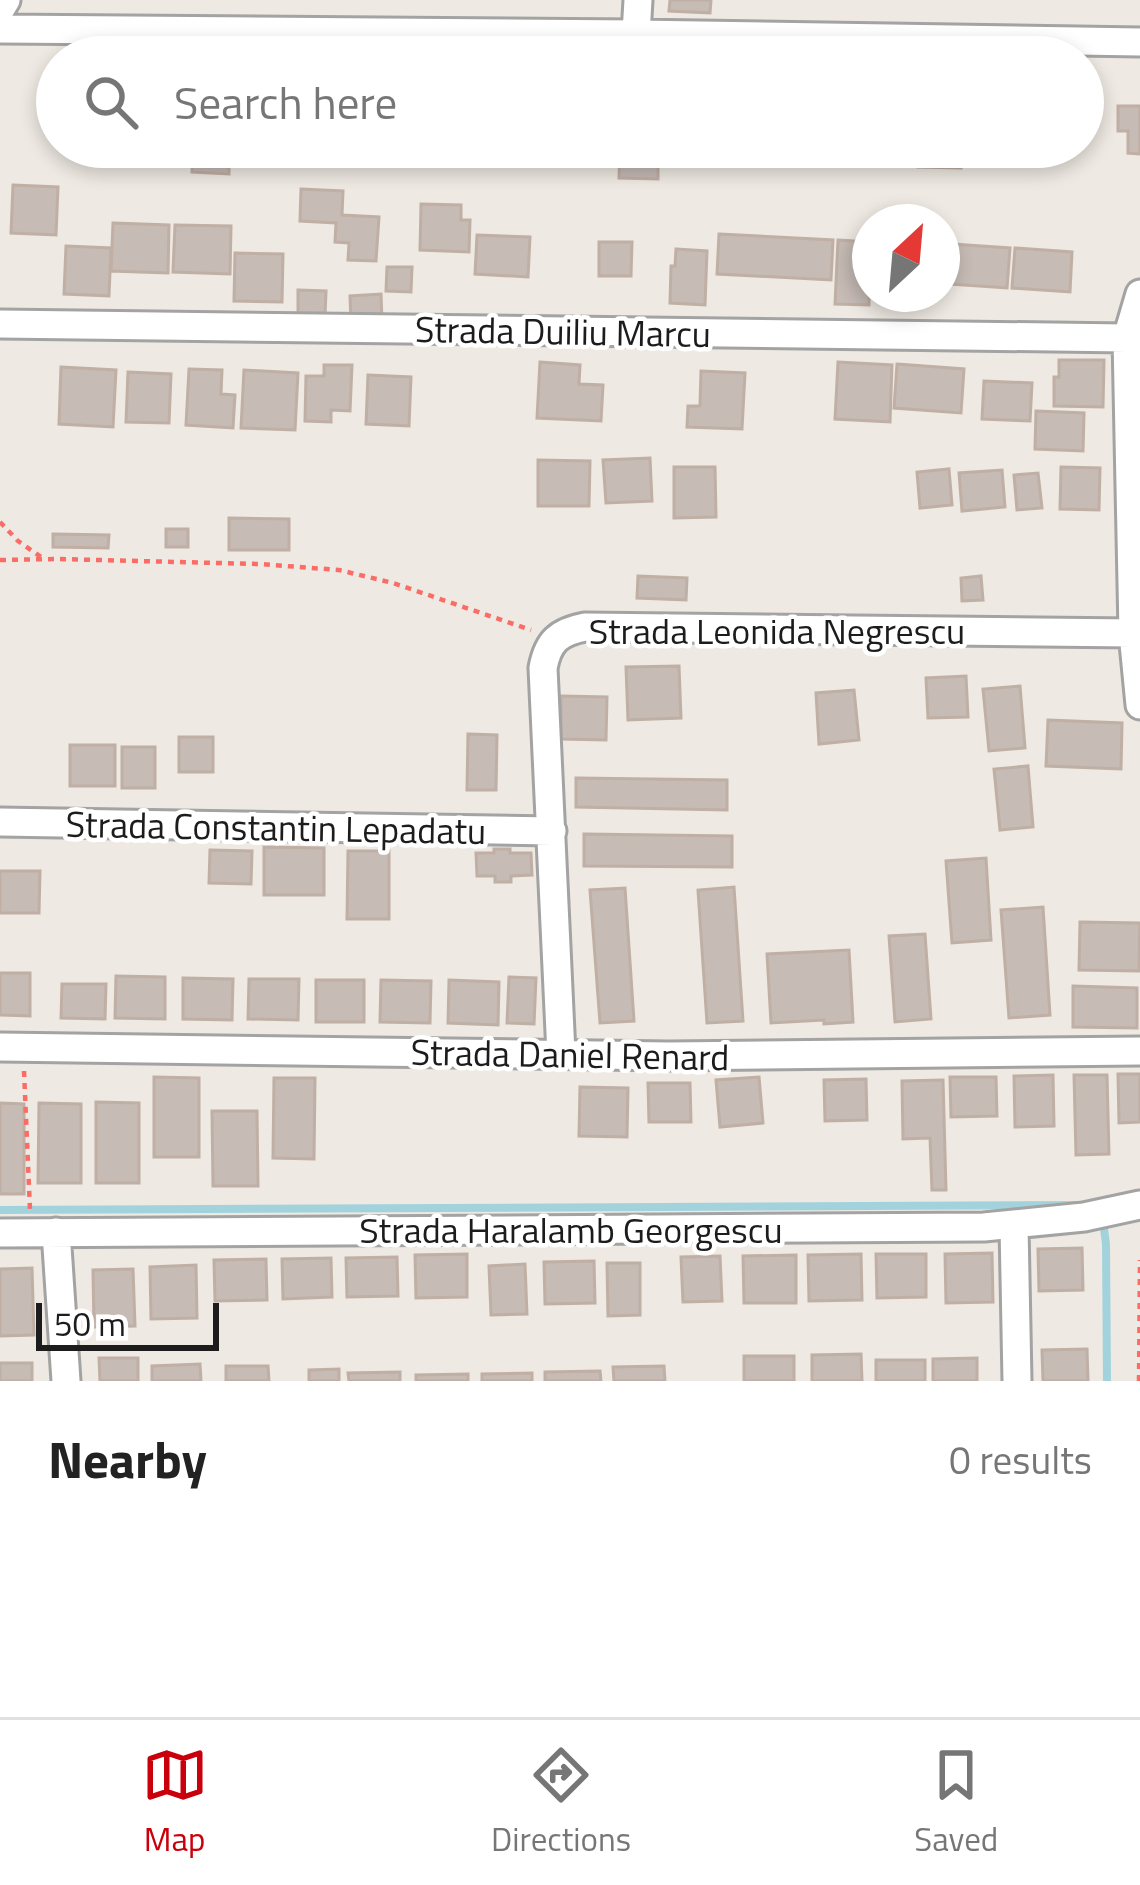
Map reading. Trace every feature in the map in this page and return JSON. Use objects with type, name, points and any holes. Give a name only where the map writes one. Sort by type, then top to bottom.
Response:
[{"type":"street","points":[[0,10],[6,0]]},
{"type":"street","points":[[636,34],[638,0]]},
{"type":"street","points":[[0,29],[762,36]]},
{"type":"street","points":[[1104,41],[1140,42]]},
{"type":"street","points":[[1140,294],[1127,338],[1133,633],[1140,705]]},
{"type":"street","name":"Strada Duiliu Marcu","points":[[0,324],[1127,338]]},
{"type":"street","name":"Strada Leonida Negrescu","points":[[561,1054],[543,668],[554,638],[585,626],[1133,633]]},
{"type":"street","name":"Strada Constantin Lepadatu","points":[[0,822],[552,831]]},
{"type":"street","name":"Strada Daniel Renard","points":[[12,1047],[669,1056],[1140,1052]]},
{"type":"street","name":"Strada Haralamb Georgescu","points":[[0,1233],[1014,1226],[1128,1207]]},
{"type":"street","points":[[1014,1226],[1017,1381]]},
{"type":"street","points":[[43,1232],[65,1381]]},
{"type":"path","points":[[0,522],[44,559]]},
{"type":"path","points":[[0,560],[259,564],[339,570],[393,583],[554,638]]},
{"type":"path","points":[[12,1047],[43,1232]]},
{"type":"path","points":[[1139,1381],[1140,1259]]},
{"type":"building","points":[[670,0],[711,0],[710,13],[669,11]]},
{"type":"building","points":[[1118,106],[1140,106],[1140,154],[1128,153],[1128,131],[1118,131]]},
{"type":"building","points":[[192,168],[229,168],[229,174],[192,172]]},
{"type":"building","points":[[619,168],[658,168],[658,179],[619,178]]},
{"type":"building","points":[[13,185],[58,187],[56,235],[11,233]]},
{"type":"building","points":[[301,189],[343,191],[342,215],[379,217],[376,261],[348,260],[349,243],[335,242],[336,223],[300,221]]},
{"type":"building","points":[[421,204],[461,205],[461,220],[470,220],[469,252],[420,250]]},
{"type":"building","points":[[113,223],[169,225],[168,273],[111,271]]},
{"type":"building","points":[[175,225],[231,226],[230,274],[173,272]]},
{"type":"building","points":[[719,234],[833,240],[831,280],[717,274]]},
{"type":"building","points":[[477,235],[530,237],[528,277],[475,274]]},
{"type":"building","points":[[838,240],[852,241],[852,304],[835,304]]},
{"type":"building","points":[[599,242],[632,242],[631,276],[599,276]]},
{"type":"building","points":[[960,245],[1010,248],[1007,288],[960,285]]},
{"type":"building","points":[[66,246],[111,248],[109,296],[64,294]]},
{"type":"building","points":[[1015,248],[1072,252],[1070,292],[1012,288]]},
{"type":"building","points":[[676,249],[707,251],[705,305],[670,303]]},
{"type":"building","points":[[235,253],[283,254],[282,302],[234,301]]},
{"type":"building","points":[[387,267],[412,267],[411,292],[386,291]]},
{"type":"building","points":[[298,290],[326,291],[325,316],[298,315]]},
{"type":"building","points":[[381,294],[382,321],[351,322],[350,296]]},
{"type":"building","points":[[1059,360],[1104,360],[1103,407],[1054,406]]},
{"type":"building","points":[[540,362],[580,365],[579,384],[603,385],[601,421],[537,418]]},
{"type":"building","points":[[838,362],[892,365],[890,422],[835,419]]},
{"type":"building","points":[[897,364],[964,369],[961,413],[894,408]]},
{"type":"building","points":[[324,365],[352,365],[350,411],[331,410],[331,422],[305,421],[306,376],[324,376]]},
{"type":"building","points":[[61,367],[116,370],[113,427],[59,424]]},
{"type":"building","points":[[189,369],[222,370],[221,394],[235,395],[233,428],[186,425]]},
{"type":"building","points":[[244,370],[298,373],[295,430],[241,428]]},
{"type":"building","points":[[701,371],[745,373],[742,429],[687,427],[688,406],[700,406]]},
{"type":"building","points":[[128,372],[171,374],[169,423],[126,422]]},
{"type":"building","points":[[368,375],[411,377],[409,426],[366,424]]},
{"type":"building","points":[[984,381],[1032,383],[1030,421],[982,419]]},
{"type":"building","points":[[1036,411],[1084,413],[1083,451],[1035,449]]},
{"type":"building","points":[[650,458],[652,501],[606,503],[603,460]]},
{"type":"building","points":[[538,460],[590,461],[589,506],[538,506]]},
{"type":"building","points":[[674,467],[715,467],[716,517],[674,518]]},
{"type":"building","points":[[1061,467],[1100,468],[1099,510],[1060,509]]},
{"type":"building","points":[[949,469],[952,505],[920,508],[917,472]]},
{"type":"building","points":[[1002,470],[1005,507],[962,511],[959,473]]},
{"type":"building","points":[[1038,473],[1042,508],[1017,510],[1014,475]]},
{"type":"building","points":[[229,518],[289,519],[289,550],[229,550]]},
{"type":"building","points":[[166,529],[188,529],[188,547],[166,547]]},
{"type":"building","points":[[53,534],[109,535],[108,548],[53,547]]},
{"type":"building","points":[[638,576],[687,578],[686,600],[637,598]]},
{"type":"building","points":[[981,576],[983,600],[962,601],[961,578]]},
{"type":"building","points":[[679,666],[681,718],[628,720],[626,667]]},
{"type":"building","points":[[966,676],[968,717],[928,718],[926,678]]},
{"type":"building","points":[[1020,686],[1025,748],[989,751],[983,689]]},
{"type":"building","points":[[854,690],[859,740],[819,744],[816,693]]},
{"type":"building","points":[[561,696],[607,697],[606,740],[561,739]]},
{"type":"building","points":[[1048,720],[1122,723],[1121,769],[1046,766]]},
{"type":"building","points":[[468,734],[497,735],[496,790],[467,790]]},
{"type":"building","points":[[179,737],[213,737],[213,772],[179,772]]},
{"type":"building","points":[[70,745],[115,745],[115,786],[70,786]]},
{"type":"building","points":[[122,747],[155,747],[155,788],[122,788]]},
{"type":"building","points":[[1028,766],[1033,827],[1000,830],[994,769]]},
{"type":"building","points":[[576,778],[727,780],[727,810],[576,807]]},
{"type":"building","points":[[584,834],[732,836],[732,867],[584,866]]},
{"type":"building","points":[[264,847],[324,848],[324,895],[264,895]]},
{"type":"building","points":[[494,849],[531,853],[532,875],[511,876],[511,882],[477,876],[476,853],[494,853]]},
{"type":"building","points":[[210,850],[252,851],[251,884],[209,883]]},
{"type":"building","points":[[348,851],[389,851],[389,919],[347,919]]},
{"type":"building","points":[[986,858],[991,940],[952,943],[946,861]]},
{"type":"building","points":[[0,871],[40,871],[39,913],[0,913]]},
{"type":"building","points":[[734,887],[743,1021],[707,1023],[698,890]]},
{"type":"building","points":[[625,888],[634,1021],[600,1023],[590,890]]},
{"type":"building","points":[[1043,907],[1050,1015],[1009,1018],[1001,910]]},
{"type":"building","points":[[1080,922],[1140,923],[1139,971],[1079,970]]},
{"type":"building","points":[[925,934],[931,1019],[895,1022],[889,936]]},
{"type":"building","points":[[849,950],[853,1022],[771,1023],[767,954]]},
{"type":"building","points":[[0,973],[30,973],[30,1016],[0,1015]]},
{"type":"building","points":[[116,976],[165,977],[165,1019],[115,1018]]},
{"type":"building","points":[[509,977],[536,978],[534,1024],[507,1023]]},
{"type":"building","points":[[183,978],[233,979],[232,1020],[183,1019]]},
{"type":"building","points":[[249,979],[299,979],[298,1020],[248,1019]]},
{"type":"building","points":[[316,980],[364,980],[364,1022],[316,1022]]},
{"type":"building","points":[[381,980],[431,981],[430,1023],[380,1022]]},
{"type":"building","points":[[449,980],[499,982],[498,1025],[448,1023]]},
{"type":"building","points":[[62,984],[106,984],[105,1019],[61,1018]]},
{"type":"building","points":[[1073,986],[1137,988],[1137,1028],[1073,1027]]},
{"type":"building","points":[[1118,1074],[1140,1074],[1140,1122],[1119,1123]]},
{"type":"building","points":[[1053,1075],[1054,1126],[1015,1127],[1014,1076]]},
{"type":"building","points":[[1074,1075],[1107,1075],[1109,1154],[1076,1155]]},
{"type":"building","points":[[154,1077],[199,1078],[199,1157],[154,1157]]},
{"type":"building","points":[[759,1077],[763,1123],[720,1127],[716,1080]]},
{"type":"building","points":[[950,1077],[996,1077],[997,1116],[951,1117]]},
{"type":"building","points":[[274,1078],[315,1078],[314,1159],[273,1158]]},
{"type":"building","points":[[866,1079],[867,1120],[825,1121],[824,1080]]},
{"type":"building","points":[[943,1080],[946,1190],[932,1190],[930,1138],[903,1139],[902,1081]]},
{"type":"building","points":[[648,1083],[690,1083],[691,1122],[649,1122]]},
{"type":"building","points":[[580,1087],[628,1088],[627,1137],[579,1136]]},
{"type":"building","points":[[96,1102],[139,1103],[139,1183],[96,1183]]},
{"type":"building","points":[[0,1103],[24,1104],[24,1194],[0,1194]]},
{"type":"building","points":[[39,1103],[81,1104],[81,1183],[38,1183]]},
{"type":"building","points":[[212,1111],[257,1111],[258,1186],[213,1186]]},
{"type":"building","points":[[1082,1248],[1083,1290],[1039,1291],[1038,1249]]},
{"type":"building","points":[[992,1253],[993,1302],[946,1303],[945,1254]]},
{"type":"building","points":[[467,1254],[467,1297],[416,1298],[415,1255]]},
{"type":"building","points":[[861,1254],[862,1300],[809,1301],[808,1255]]},
{"type":"building","points":[[876,1254],[926,1254],[926,1297],[877,1298]]},
{"type":"building","points":[[796,1255],[796,1303],[744,1303],[743,1256]]},
{"type":"building","points":[[720,1256],[722,1301],[683,1302],[681,1257]]},
{"type":"building","points":[[397,1257],[398,1296],[347,1297],[346,1258]]},
{"type":"building","points":[[331,1258],[332,1297],[283,1299],[282,1259]]},
{"type":"building","points":[[266,1259],[267,1300],[215,1301],[214,1260]]},
{"type":"building","points":[[594,1261],[595,1303],[545,1304],[544,1262]]},
{"type":"building","points":[[607,1263],[640,1263],[640,1315],[608,1316]]},
{"type":"building","points":[[525,1264],[527,1314],[491,1315],[489,1266]]},
{"type":"building","points":[[196,1265],[197,1318],[151,1319],[150,1267]]},
{"type":"building","points":[[32,1268],[34,1335],[0,1336],[0,1269]]},
{"type":"building","points":[[133,1269],[135,1326],[94,1327],[93,1270]]},
{"type":"building","points":[[1087,1349],[1088,1381],[1043,1381],[1042,1350]]},
{"type":"building","points":[[861,1354],[862,1381],[812,1381],[812,1355]]},
{"type":"building","points":[[744,1356],[794,1356],[794,1381],[744,1381]]},
{"type":"building","points":[[99,1358],[138,1358],[138,1381],[100,1381]]},
{"type":"building","points":[[977,1358],[977,1381],[933,1381],[933,1359]]},
{"type":"building","points":[[876,1360],[925,1360],[925,1381],[876,1381]]},
{"type":"building","points":[[0,1363],[32,1363],[32,1381],[0,1381]]},
{"type":"building","points":[[200,1364],[201,1381],[152,1381],[152,1366]]},
{"type":"building","points":[[226,1366],[268,1366],[269,1381],[226,1381]]},
{"type":"building","points":[[664,1366],[665,1381],[614,1381],[613,1367]]},
{"type":"building","points":[[339,1369],[339,1381],[309,1381],[309,1370]]},
{"type":"building","points":[[600,1371],[601,1381],[545,1381],[545,1372]]},
{"type":"building","points":[[400,1372],[400,1381],[349,1381],[348,1373]]},
{"type":"building","points":[[532,1373],[532,1381],[482,1381],[482,1374]]},
{"type":"building","points":[[468,1374],[468,1381],[416,1381],[416,1375]]},
{"type":"waterway","points":[[0,1210],[1090,1205]]},
{"type":"waterway","points":[[1103,1221],[1107,1381]]}]
